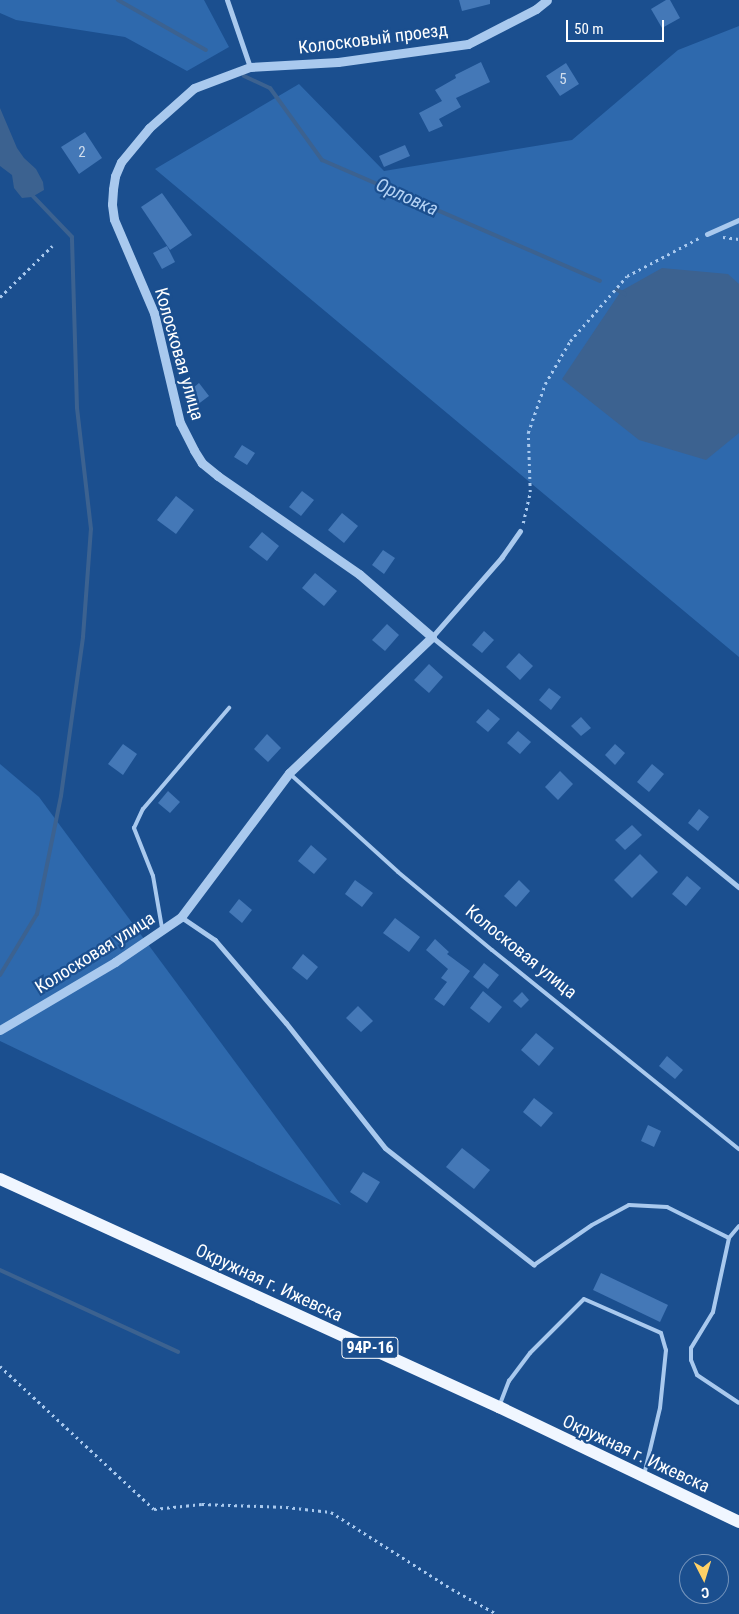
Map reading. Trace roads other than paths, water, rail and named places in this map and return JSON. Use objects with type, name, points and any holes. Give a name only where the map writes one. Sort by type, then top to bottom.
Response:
[{"type":"main road","name":"Окружная г. Ижевска","points":[[0,1179],[499,1407],[739,1522]]},
{"type":"street","points":[[228,0],[250,67]]},
{"type":"street","name":"Колосковый проезд","points":[[194,88],[250,67],[338,62],[468,44],[536,9],[547,0]]},
{"type":"street","name":"Колосковая улица","points":[[194,88],[149,128],[121,162],[115,176],[112,204],[120,235],[154,314],[180,423],[202,463],[359,574],[432,637],[739,887]]},
{"type":"street","points":[[706,234],[739,220]]},
{"type":"street","points":[[432,637],[502,557],[520,532]]},
{"type":"street","name":"Колосковая улица","points":[[0,1030],[115,962],[181,917],[289,773],[432,637]]},
{"type":"street","points":[[181,917],[215,940],[286,1023],[385,1148],[534,1264]]},
{"type":"lane","points":[[163,930],[153,876],[134,828],[143,809],[229,708]]},
{"type":"lane","name":"Колосковая улица","points":[[289,773],[398,872],[739,1149]]},
{"type":"lane","points":[[534,1264],[592,1226],[629,1205],[667,1207],[729,1238]]},
{"type":"lane","points":[[739,1226],[729,1238],[713,1312],[691,1348],[691,1360],[697,1375],[739,1403]]},
{"type":"lane","points":[[499,1407],[509,1381],[530,1353],[584,1299],[661,1333],[666,1350],[660,1408],[643,1477]]},
{"type":"waterway","name":"Орловка","points":[[118,0],[206,50]]},
{"type":"waterway","name":"Орловка","points":[[244,76],[270,88],[322,160],[600,281]]},
{"type":"waterway","points":[[0,975],[37,914],[61,796],[83,637],[91,529],[77,408],[72,237],[30,193]]},
{"type":"waterway","name":"Орловка","points":[[617,290],[625,294]]},
{"type":"waterway","points":[[0,1270],[178,1352]]}]
